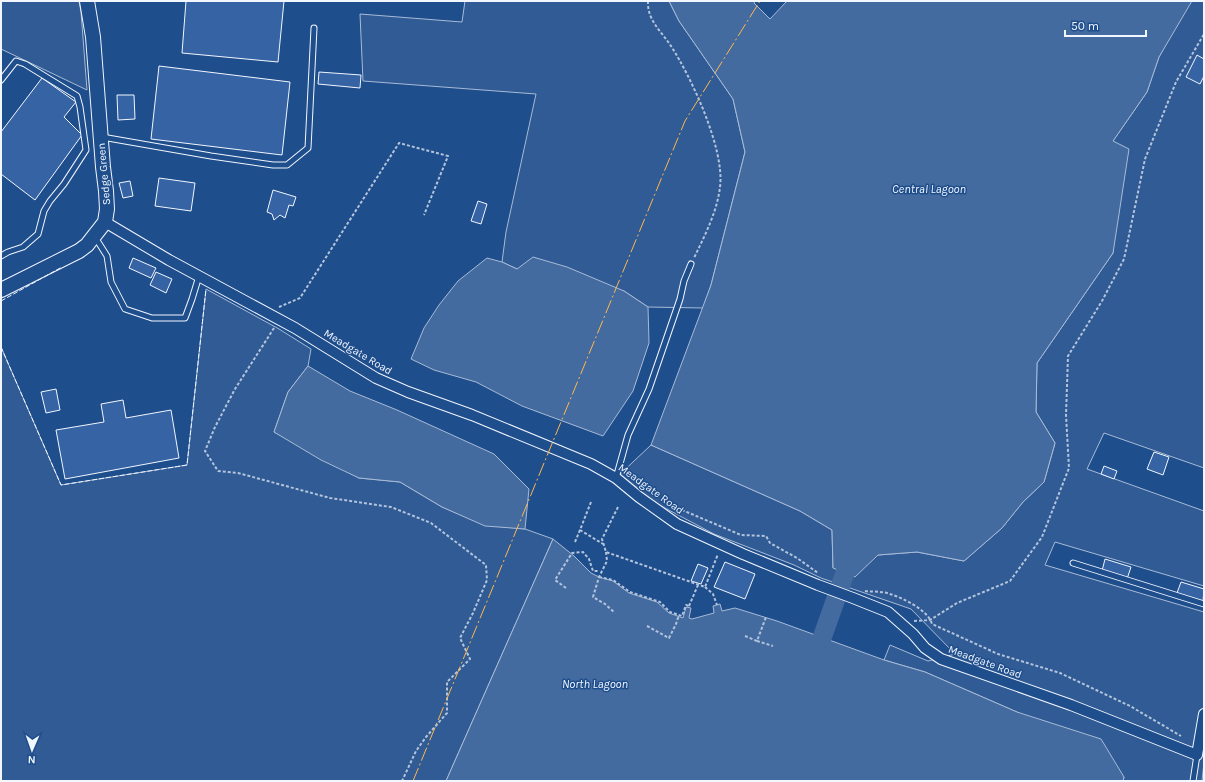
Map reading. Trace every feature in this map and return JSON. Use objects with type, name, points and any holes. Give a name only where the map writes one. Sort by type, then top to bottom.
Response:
[{"type":"street","name":"Sedge Green","points":[[1,290],[88,246],[105,222],[107,209],[106,191],[100,137],[93,37],[87,1]]},
{"type":"street","name":"Meadgate Road","points":[[105,222],[198,276],[269,313],[376,378],[408,392],[472,415],[550,446],[591,464],[616,478],[639,497],[677,524],[743,554],[820,580],[854,598],[888,612],[913,634],[925,648],[941,659],[1071,705],[1197,755]]},
{"type":"street","points":[[1197,755],[1204,714]]},
{"type":"lane","points":[[100,137],[219,157],[273,165],[287,165],[308,148],[314,28]]},
{"type":"lane","points":[[1,80],[16,61],[25,64],[77,96],[86,150],[44,211],[38,234],[23,247],[1,256]]},
{"type":"lane","points":[[94,237],[107,256],[111,282],[125,309],[152,318],[185,318],[192,300],[198,276]]},
{"type":"lane","points":[[616,478],[628,434],[649,389],[680,299],[684,281],[691,264]]},
{"type":"lane","points":[[1073,563],[1204,604]]},
{"type":"lane","points":[[1193,781],[1197,755]]},
{"type":"path","points":[[648,1],[652,22],[671,46],[698,95],[716,145],[721,186],[716,208],[691,264]]},
{"type":"path","points":[[899,622],[930,620],[957,603],[1010,581],[1042,537],[1069,468],[1066,415],[1068,356],[1102,302],[1124,259],[1145,159],[1176,82],[1204,34]]},
{"type":"path","points":[[269,313],[300,298],[399,143],[448,156],[424,215]]},
{"type":"path","points":[[281,320],[275,326],[235,389],[205,451],[218,471],[238,473],[330,498],[391,507],[431,523],[486,565],[487,580],[473,613],[460,638],[470,659],[447,682],[447,713],[426,736],[416,751],[402,781]]},
{"type":"path","points":[[663,501],[741,535],[766,536],[770,543],[797,558],[820,580]]},
{"type":"path","points":[[575,542],[591,502]]},
{"type":"path","points":[[615,612],[593,597],[599,578],[607,561],[602,539],[618,507]]},
{"type":"path","points":[[580,530],[604,544]]},
{"type":"path","points":[[704,587],[722,544]]},
{"type":"path","points":[[566,588],[555,580],[572,553],[583,552],[590,560],[593,571],[603,569]]},
{"type":"path","points":[[606,552],[704,587],[713,594],[717,605]]},
{"type":"path","points":[[599,578],[613,580],[630,592],[660,602],[670,612],[682,616],[686,605],[689,607],[698,585]]},
{"type":"path","points":[[862,590],[888,593],[915,605],[932,624],[998,654],[1060,673],[1130,706],[1186,739]]},
{"type":"path","points":[[647,626],[669,638],[679,615]]},
{"type":"path","points":[[758,641],[766,617]]},
{"type":"path","points":[[745,636],[773,646]]},
{"type":"shaded area","points":[[1,1],[79,1],[87,90],[1,49]]},
{"type":"shaded area","points":[[465,1],[669,1],[679,21],[733,99],[745,152],[711,285],[703,308],[648,307],[624,291],[517,269],[502,262],[506,232],[536,94],[363,81],[360,14],[462,22]]},
{"type":"shaded area","points":[[1190,1],[1204,1],[1204,468],[1104,433],[1087,469],[1204,511],[1204,586],[1055,542],[1045,565],[1204,612],[1204,762],[1202,781],[1123,781],[1124,777],[1017,712],[925,672],[884,660],[890,645],[928,661],[955,654],[911,609],[821,578],[794,565],[714,534],[646,498],[616,478],[651,445],[800,511],[832,530],[833,568],[878,555],[917,552],[964,561],[1002,528],[1023,502],[1044,482],[1055,443],[1036,412],[1037,363],[1113,253],[1113,141],[1147,92],[1159,57]]},
{"type":"shaded area","points":[[206,289],[279,329],[311,349],[308,366],[288,392],[274,432],[359,478],[400,482],[442,507],[485,525],[525,529],[553,539],[446,781],[1,781],[1,347],[61,485],[187,465]]},
{"type":"water","name":"Central Lagoon","points":[[669,1],[755,1],[754,3],[770,19],[787,1],[1192,1],[1159,57],[1147,92],[1113,141],[1129,149],[1113,253],[1037,363],[1036,412],[1055,443],[1044,482],[1023,502],[1002,528],[964,561],[917,552],[878,555],[855,577],[833,568],[832,530],[800,511],[651,445],[711,285],[745,152],[733,99],[679,21]]},
{"type":"water","points":[[533,257],[567,267],[624,291],[648,307],[649,343],[633,391],[603,436],[522,406],[476,382],[434,370],[411,359],[424,328],[439,305],[458,281],[487,258],[502,262],[517,269]]},
{"type":"water","points":[[308,366],[350,391],[397,410],[494,454],[529,489],[525,529],[485,526],[442,507],[400,482],[359,478],[321,460],[274,432],[288,392]]},
{"type":"water","name":"North Lagoon","points":[[553,539],[574,556],[591,573],[613,581],[629,593],[657,602],[669,613],[683,618],[686,607],[691,608],[689,618],[692,619],[714,613],[713,606],[720,604],[722,611],[735,608],[777,621],[884,660],[925,672],[1017,712],[1101,739],[1124,777],[1123,781],[446,781]]},
{"type":"building","points":[[186,1],[284,1],[278,62],[182,53]]},
{"type":"building","points":[[1197,55],[1204,59],[1204,76],[1200,84],[1186,77]]},
{"type":"building","points":[[159,66],[290,82],[282,155],[151,139]]},
{"type":"building","points":[[319,72],[361,75],[360,88],[318,84]]},
{"type":"building","points":[[42,78],[76,102],[64,117],[82,135],[35,200],[1,174],[1,132]]},
{"type":"building","points":[[117,95],[134,95],[135,119],[118,120]]},
{"type":"building","points":[[159,178],[195,183],[191,211],[155,206]]},
{"type":"building","points":[[130,181],[133,196],[123,198],[119,183]]},
{"type":"building","points":[[273,190],[296,197],[293,206],[289,205],[285,218],[280,215],[274,220],[272,214],[267,212]]},
{"type":"building","points":[[478,201],[487,204],[481,224],[471,221]]},
{"type":"building","points":[[133,258],[156,268],[151,278],[129,268]]},
{"type":"building","points":[[156,272],[172,279],[166,293],[150,285]]},
{"type":"building","points":[[56,389],[60,410],[46,413],[41,392]]},
{"type":"building","points":[[123,400],[126,418],[171,410],[179,458],[65,479],[56,430],[104,422],[101,404]]},
{"type":"building","points":[[1154,452],[1169,457],[1163,475],[1147,469]]},
{"type":"building","points":[[1104,466],[1117,471],[1114,479],[1101,474]]},
{"type":"building","points":[[1105,559],[1131,567],[1127,579],[1102,571]]},
{"type":"building","points":[[725,562],[755,574],[745,599],[714,587]]},
{"type":"building","points":[[698,564],[708,568],[701,584],[691,581]]},
{"type":"building","points":[[1181,582],[1204,589],[1203,601],[1177,593]]},
{"type":"waterway","points":[[822,638],[845,573]]},
{"type":"fence","points":[[1,301],[62,267]]},
{"type":"fence","points":[[1,347],[61,485],[187,465],[206,289]]},
{"type":"power","points":[[413,781],[685,121],[760,1]]}]
